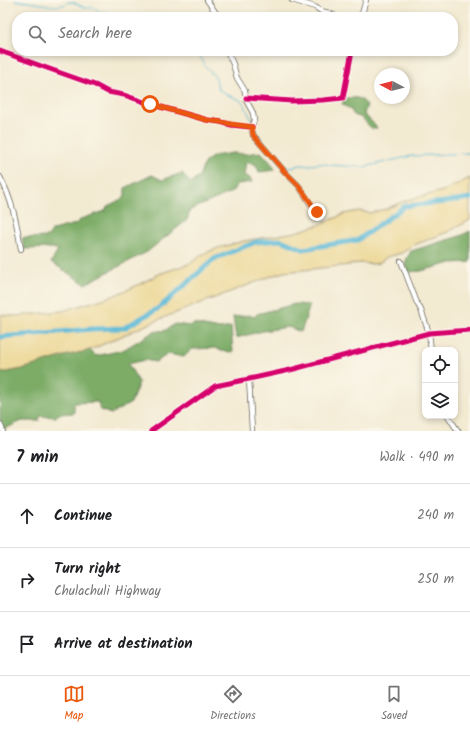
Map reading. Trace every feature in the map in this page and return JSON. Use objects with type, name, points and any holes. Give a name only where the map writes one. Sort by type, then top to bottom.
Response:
[{"type":"street","points":[[207,0],[215,12]]},
{"type":"street","points":[[292,0],[315,7],[325,12]]},
{"type":"street","points":[[362,12],[366,0]]},
{"type":"street","points":[[0,51],[12,55]]},
{"type":"street","points":[[14,56],[95,85],[108,92],[124,95],[207,120],[252,127]]},
{"type":"street","points":[[229,56],[237,78],[245,91],[246,100],[254,118],[252,127],[253,135],[299,186],[313,208],[321,214]]},
{"type":"street","points":[[246,98],[292,101],[343,98],[351,56]]},
{"type":"street","points":[[0,177],[9,198],[17,225],[21,249]]},
{"type":"street","points":[[401,261],[429,333],[431,347]]},
{"type":"street","points":[[151,431],[215,386],[305,366],[429,333],[470,330]]},
{"type":"street","points":[[249,379],[252,431]]},
{"type":"street","points":[[450,419],[458,431]]},
{"type":"street","points":[[0,424],[3,431]]},
{"type":"green space","points":[[346,98],[358,98],[362,100],[367,105],[364,114],[377,128],[372,129],[362,118],[354,115],[350,109],[342,104]]},
{"type":"green space","points":[[261,152],[272,164],[275,170],[259,172],[256,165],[246,162],[244,175],[250,178],[252,182],[237,184],[232,192],[190,210],[187,220],[147,252],[85,284],[51,262],[58,251],[53,248],[24,249],[22,238],[48,237],[53,230],[76,224],[81,219],[105,211],[108,206],[125,197],[125,188],[152,175],[162,180],[182,173],[190,183],[199,177],[205,162],[214,156],[233,153],[245,154]]},
{"type":"green space","points":[[470,231],[470,262],[451,263],[421,271],[408,272],[406,269],[405,264],[411,251],[460,236]]},
{"type":"green space","points":[[295,304],[310,305],[301,332],[288,327],[263,331],[236,338],[233,317],[249,315],[254,317],[257,314]]},
{"type":"green space","points":[[175,324],[190,326],[194,324],[220,329],[231,327],[233,352],[221,351],[216,348],[192,349],[184,357],[168,354],[156,362],[145,360],[128,364],[139,382],[131,403],[111,414],[100,410],[98,402],[74,403],[74,413],[58,414],[56,417],[40,416],[39,421],[22,421],[0,431],[0,373],[22,369],[64,356],[90,350],[96,356],[123,350],[153,332],[166,330]]},
{"type":"sand","points":[[470,178],[470,220],[450,231],[412,246],[402,253],[387,257],[379,263],[359,263],[284,272],[160,319],[90,350],[64,356],[22,369],[0,373],[0,315],[17,316],[62,311],[113,296],[159,274],[191,263],[203,254],[218,248],[244,241],[296,232],[322,224],[344,214],[359,211],[369,213],[386,209],[404,201],[443,191]]},
{"type":"waterway","points":[[15,0],[54,6],[73,2],[85,8],[94,8],[101,12]]},
{"type":"waterway","points":[[101,12],[108,12]]},
{"type":"waterway","points":[[200,56],[206,67],[216,78],[218,89],[240,100],[244,104],[252,121]]},
{"type":"waterway","points":[[255,125],[257,134],[283,166],[289,168],[299,165],[321,164],[364,167],[411,156],[470,153]]},
{"type":"waterway","points":[[0,337],[92,329],[124,328],[159,308],[214,259],[256,242],[281,240],[303,249],[358,240],[405,206],[470,198]]},
{"type":"cycle path","points":[[0,51],[12,55]]},
{"type":"cycle path","points":[[14,56],[95,85],[108,92],[124,95],[207,120],[231,125],[252,127]]},
{"type":"cycle path","points":[[246,98],[292,101],[343,98],[351,56]]},
{"type":"cycle path","points":[[151,431],[215,386],[290,370],[429,333],[470,330]]},
{"type":"route","points":[[150,104],[207,120],[252,127],[253,135],[299,186],[317,212]]}]
